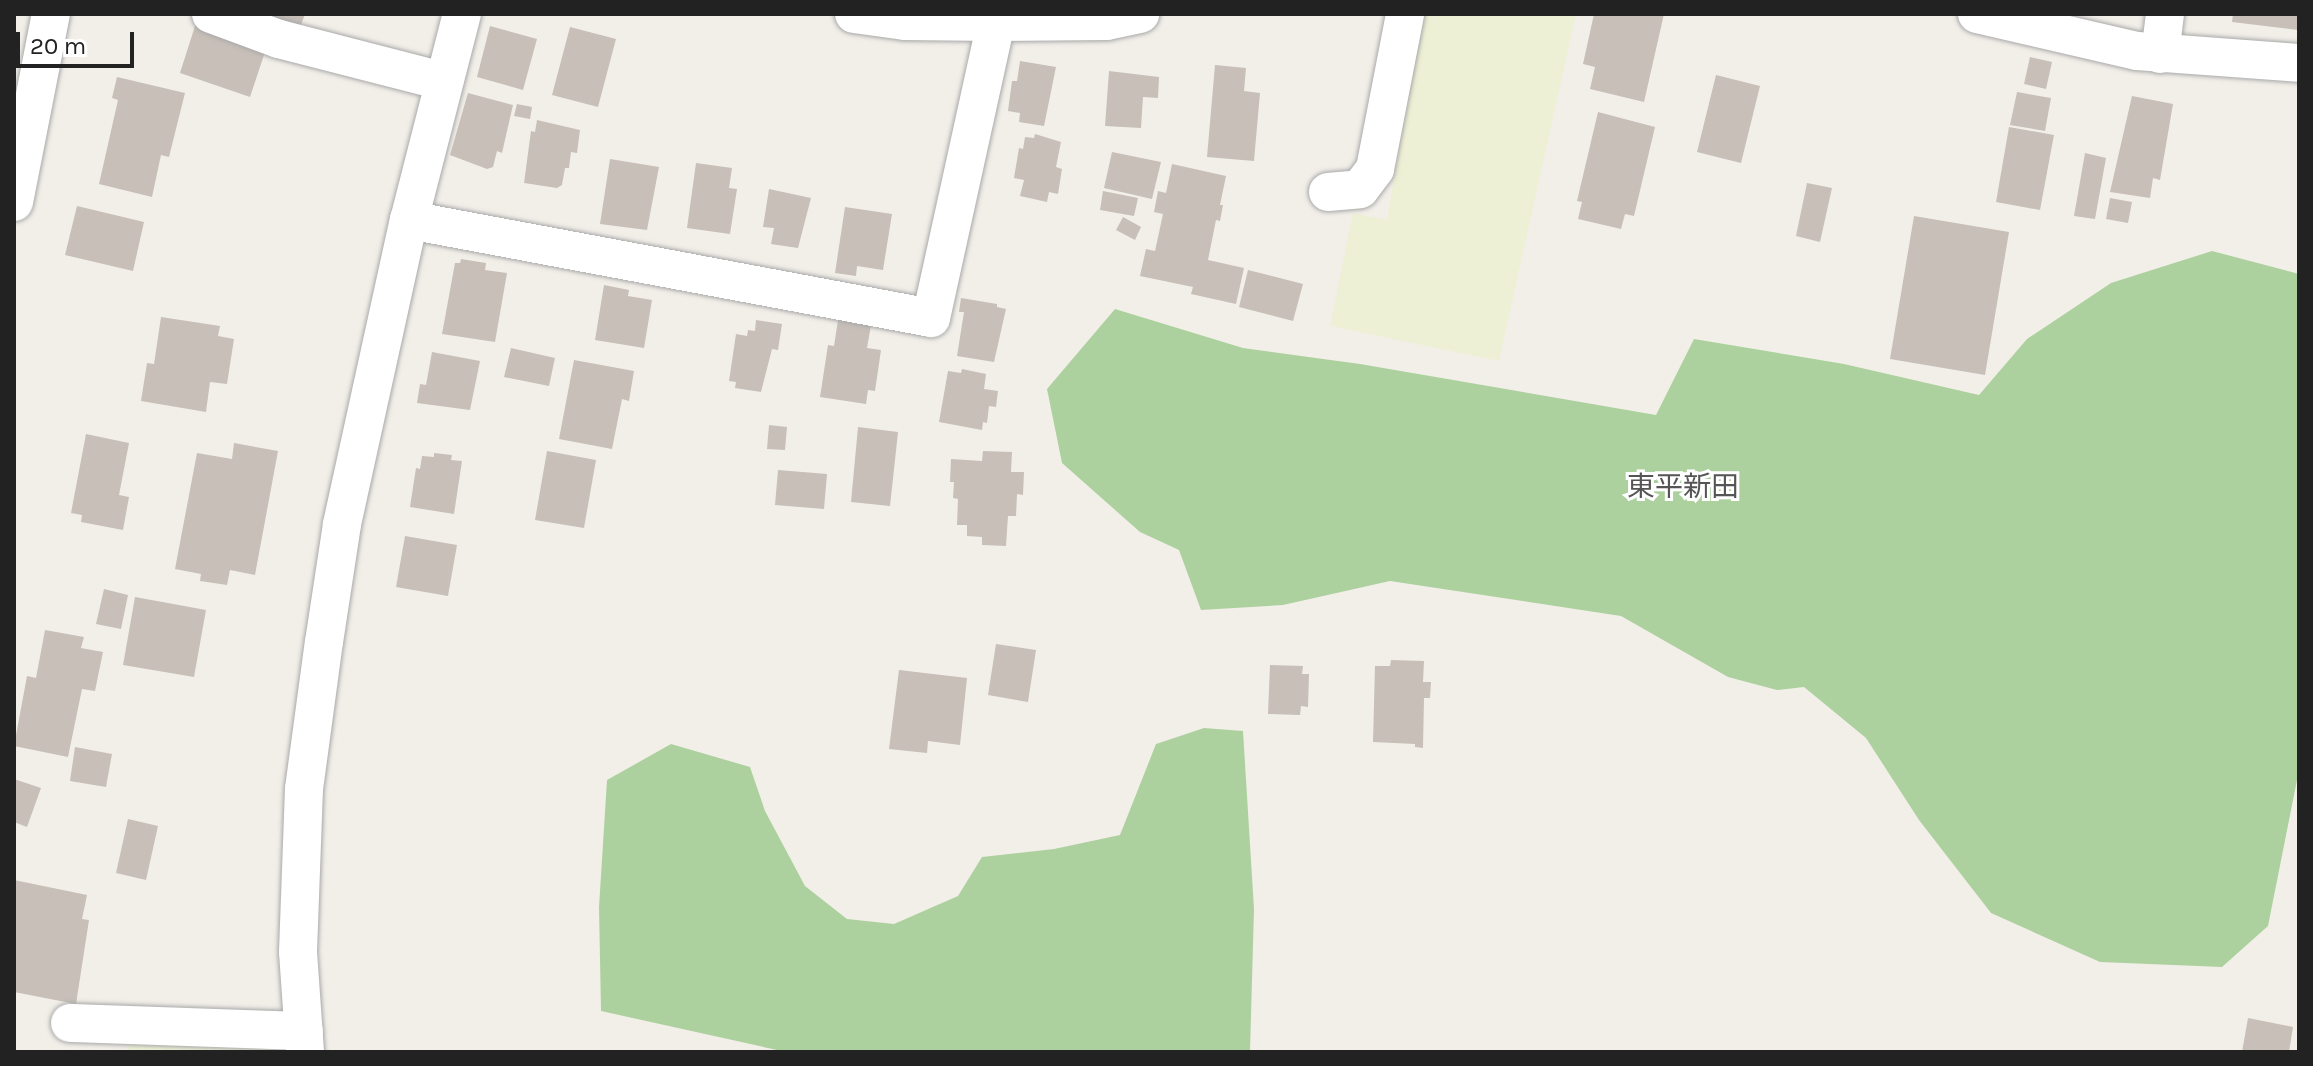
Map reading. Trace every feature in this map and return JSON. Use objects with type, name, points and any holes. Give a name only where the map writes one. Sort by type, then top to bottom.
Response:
[{"type":"street","points":[[14,202],[51,14]]},
{"type":"street","points":[[211,14],[279,39],[443,81]]},
{"type":"street","points":[[70,1023],[304,1041],[298,952],[304,789],[342,524],[409,220],[462,14]]},
{"type":"street","points":[[854,14],[905,21],[996,22],[1107,21],[1140,14]]},
{"type":"street","points":[[1328,192],[1360,189],[1375,169],[1405,14]]},
{"type":"street","points":[[1977,14],[2160,54],[2299,63]]},
{"type":"street","points":[[2160,54],[2165,14]]},
{"type":"street","points":[[409,220],[931,318],[996,22]]},
{"type":"green space","points":[[1421,14],[1576,14],[1499,361],[1330,326],[1353,213],[1387,220]]},
{"type":"green space","points":[[2212,251],[2299,274],[2299,770],[2268,926],[2222,967],[2100,962],[1991,913],[1919,820],[1866,738],[1804,687],[1777,690],[1728,677],[1621,616],[1390,581],[1283,605],[1201,610],[1179,550],[1140,532],[1062,463],[1047,389],[1115,309],[1243,348],[1360,364],[1656,415],[1694,339],[1844,364],[1979,395],[2027,339],[2111,283]]},
{"type":"green space","points":[[1204,728],[1243,731],[1254,909],[1250,1052],[786,1052],[601,1011],[599,907],[607,780],[671,744],[750,767],[765,811],[805,886],[847,919],[894,924],[958,896],[982,857],[1054,849],[1120,835],[1156,744]]},
{"type":"green space","points":[[129,1038],[265,1048],[266,1052],[128,1052]]},
{"type":"building","points":[[259,14],[305,14],[299,30]]},
{"type":"building","points":[[1594,14],[1664,14],[1644,102],[1590,89],[1595,67],[1583,64]]},
{"type":"building","points":[[2233,14],[2299,14],[2298,30],[2232,22]]},
{"type":"building","points":[[195,26],[266,49],[250,97],[180,73]]},
{"type":"building","points":[[490,26],[537,39],[523,90],[477,77]]},
{"type":"building","points":[[570,27],[616,39],[598,107],[552,95]]},
{"type":"building","points":[[2030,57],[2052,62],[2046,89],[2024,84]]},
{"type":"building","points":[[1020,61],[1056,67],[1044,126],[1019,122],[1020,113],[1008,111],[1012,81],[1017,81]]},
{"type":"building","points":[[1215,65],[1246,68],[1244,91],[1260,93],[1254,161],[1207,157]]},
{"type":"building","points":[[1109,71],[1159,77],[1158,98],[1143,97],[1141,128],[1105,126]]},
{"type":"building","points":[[1716,75],[1760,86],[1741,163],[1697,152]]},
{"type":"building","points":[[117,77],[185,93],[169,157],[161,155],[152,197],[99,184],[118,100],[112,98]]},
{"type":"building","points":[[2017,92],[2051,98],[2045,131],[2010,125]]},
{"type":"building","points":[[468,93],[513,105],[502,153],[497,151],[493,167],[487,169],[450,155]]},
{"type":"building","points":[[2132,96],[2173,104],[2160,180],[2153,178],[2150,198],[2110,192]]},
{"type":"building","points":[[517,104],[532,107],[530,119],[514,116]]},
{"type":"building","points":[[1598,112],[1655,127],[1634,216],[1625,214],[1621,229],[1578,219],[1582,202],[1577,201]]},
{"type":"building","points":[[537,120],[580,130],[577,153],[571,152],[569,168],[565,168],[562,185],[557,188],[524,183],[531,131],[535,132]]},
{"type":"building","points":[[2009,127],[2054,135],[2040,210],[1996,202]]},
{"type":"building","points":[[1035,134],[1061,142],[1056,167],[1062,169],[1058,194],[1049,192],[1047,202],[1020,196],[1024,180],[1014,178],[1019,148],[1023,149],[1025,137],[1034,138]]},
{"type":"building","points":[[1112,152],[1161,162],[1152,199],[1104,188]]},
{"type":"building","points":[[2085,153],[2106,158],[2095,219],[2074,216]]},
{"type":"building","points":[[610,159],[659,167],[647,230],[600,224]]},
{"type":"building","points":[[696,163],[732,168],[729,188],[737,189],[730,234],[687,228]]},
{"type":"building","points":[[1172,164],[1226,176],[1220,221],[1216,220],[1208,260],[1244,268],[1236,304],[1191,294],[1193,287],[1140,276],[1146,249],[1155,251],[1163,214],[1154,212],[1158,191],[1166,193]]},
{"type":"building","points":[[1807,183],[1832,188],[1820,242],[1796,236]]},
{"type":"building","points":[[769,189],[811,198],[798,248],[771,244],[774,228],[763,227]]},
{"type":"building","points":[[1103,191],[1138,198],[1134,216],[1100,210]]},
{"type":"building","points":[[2110,198],[2132,202],[2128,223],[2106,219]]},
{"type":"building","points":[[77,206],[144,222],[133,271],[65,255]]},
{"type":"building","points":[[845,207],[892,214],[883,270],[857,266],[856,276],[835,273]]},
{"type":"building","points":[[1914,216],[2009,232],[1985,375],[1890,359]]},
{"type":"building","points":[[1123,217],[1141,227],[1135,240],[1116,230]]},
{"type":"building","points":[[461,259],[486,263],[485,270],[507,273],[495,342],[442,334],[455,263],[460,263]]},
{"type":"building","points":[[1248,270],[1303,284],[1293,321],[1239,307]]},
{"type":"building","points":[[604,285],[629,290],[628,296],[652,300],[644,348],[595,340]]},
{"type":"building","points":[[961,298],[997,304],[997,307],[1006,309],[994,362],[957,356],[964,312],[959,312]]},
{"type":"building","points":[[161,317],[220,326],[218,336],[234,339],[227,384],[210,382],[206,412],[141,401],[147,363],[154,364]]},
{"type":"building","points":[[756,320],[782,324],[778,350],[772,349],[761,392],[735,388],[736,382],[729,381],[736,334],[747,336],[748,330],[755,331]]},
{"type":"building","points":[[838,320],[871,325],[867,348],[881,350],[875,391],[868,390],[866,404],[820,397],[828,345],[834,346]]},
{"type":"building","points":[[511,348],[555,358],[549,386],[504,377]]},
{"type":"building","points":[[432,352],[480,361],[470,410],[417,403],[420,384],[426,385]]},
{"type":"building","points":[[574,360],[634,371],[629,401],[622,399],[612,449],[559,439]]},
{"type":"building","points":[[962,369],[986,374],[984,389],[998,391],[996,407],[989,406],[987,423],[983,422],[982,430],[939,422],[948,371],[961,373]]},
{"type":"building","points":[[769,425],[787,427],[785,450],[767,449]]},
{"type":"building","points":[[858,427],[898,432],[890,506],[851,502]]},
{"type":"building","points":[[86,434],[129,443],[119,495],[129,497],[123,530],[81,522],[82,515],[71,513]]},
{"type":"building","points":[[234,443],[278,451],[255,575],[230,570],[227,585],[200,581],[201,574],[175,569],[197,453],[232,459]]},
{"type":"building","points":[[547,451],[596,460],[584,528],[535,520]]},
{"type":"building","points":[[983,451],[1012,452],[1011,472],[1024,472],[1023,495],[1017,494],[1016,516],[1008,516],[1006,546],[982,545],[982,537],[967,536],[967,525],[957,525],[958,499],[953,498],[954,482],[950,482],[951,459],[982,461]]},
{"type":"building","points":[[434,453],[452,455],[451,460],[462,461],[454,514],[410,507],[416,468],[420,469],[422,456],[434,457]]},
{"type":"building","points":[[778,470],[827,474],[824,509],[775,505]]},
{"type":"building","points":[[405,536],[457,545],[448,596],[396,587]]},
{"type":"building","points":[[104,589],[128,595],[121,629],[96,624]]},
{"type":"building","points":[[135,597],[206,610],[194,677],[123,665]]},
{"type":"building","points":[[45,630],[84,637],[81,648],[103,652],[95,691],[82,689],[68,757],[14,746],[27,676],[36,678]]},
{"type":"building","points":[[996,644],[1036,650],[1028,702],[988,695]]},
{"type":"building","points":[[1391,660],[1424,661],[1423,682],[1431,682],[1430,698],[1424,698],[1423,748],[1415,747],[1415,744],[1373,742],[1375,666],[1390,666]]},
{"type":"building","points":[[1270,665],[1303,666],[1302,674],[1309,674],[1308,707],[1301,706],[1300,715],[1268,714]]},
{"type":"building","points":[[899,670],[967,678],[960,745],[928,741],[927,753],[889,749]]},
{"type":"building","points":[[75,747],[112,754],[106,787],[70,781]]},
{"type":"building","points":[[14,779],[41,788],[27,827],[14,822]]},
{"type":"building","points":[[128,819],[158,826],[146,880],[116,873]]},
{"type":"building","points":[[14,880],[87,895],[82,919],[89,920],[76,1004],[14,992]]},
{"type":"building","points":[[2248,1018],[2293,1027],[2289,1052],[2242,1052]]},
{"type":"district","name":"東平新田","points":[[1683,487]]}]
